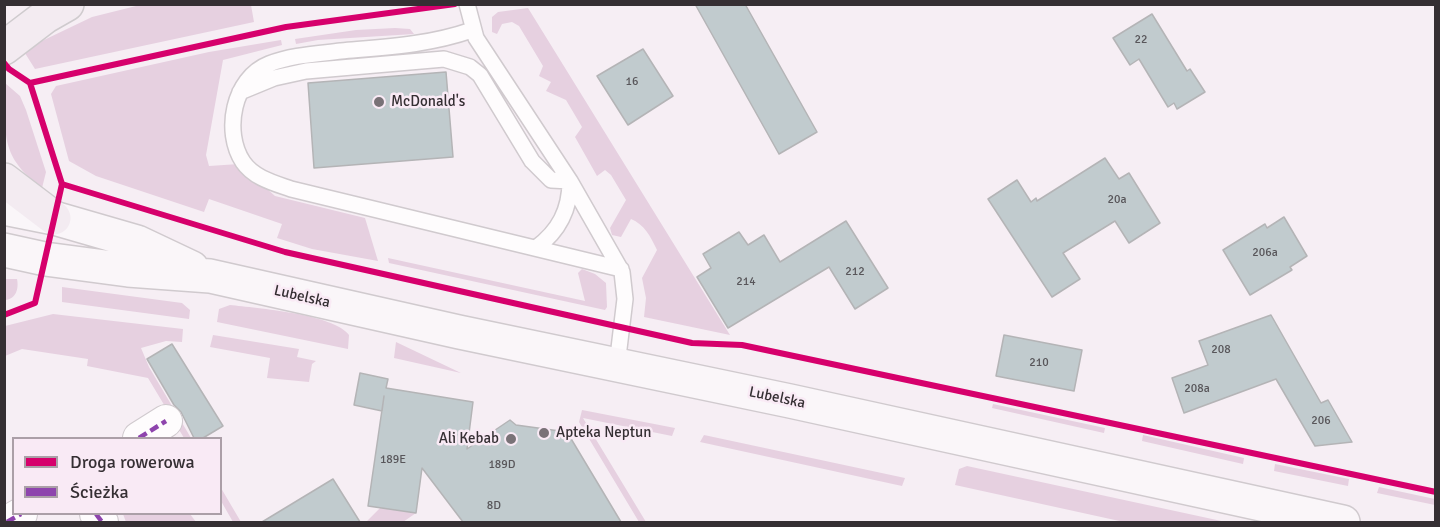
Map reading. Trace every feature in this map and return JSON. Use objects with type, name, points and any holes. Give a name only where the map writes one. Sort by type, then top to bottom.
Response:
[{"type":"highway","points":[[4,48],[46,16],[67,4]]},
{"type":"highway","points":[[4,180],[54,218]]},
{"type":"main road","name":"Lubelska","points":[[4,208],[54,218],[137,242],[210,276]]},
{"type":"main road","name":"Lubelska","points":[[4,250],[45,259],[128,270],[210,276],[1298,518],[1343,522]]},
{"type":"main road","points":[[4,263],[45,259]]},
{"type":"street","points":[[141,437],[166,421]]},
{"type":"lane","points":[[467,4],[472,30],[570,181],[621,269],[625,299],[617,365]]},
{"type":"lane","points":[[472,30],[431,42],[290,58],[267,64],[253,75],[239,92],[234,104],[233,118],[237,150],[244,163],[256,175],[291,189],[621,269]]},
{"type":"lane","points":[[239,92],[274,78],[306,70],[444,59],[458,62],[480,75],[532,161],[543,173],[551,180],[570,181]]},
{"type":"lane","points":[[536,248],[549,238],[560,224],[570,198],[570,181]]},
{"type":"shaded area","points":[[140,5],[251,5],[254,22],[35,69],[23,50],[92,17]]},
{"type":"shaded area","points":[[528,8],[730,335],[644,317],[646,298],[642,278],[657,250],[652,240],[636,221],[631,219],[621,237],[612,235],[610,228],[626,200],[611,175],[605,170],[597,176],[575,137],[582,127],[566,100],[546,91],[551,82],[539,76],[543,66],[519,26],[512,22],[502,24],[497,34],[492,32],[492,17],[498,12]]},
{"type":"shaded area","points":[[410,29],[414,34],[318,40],[296,44],[295,39],[356,30]]},
{"type":"shaded area","points":[[281,40],[282,45],[223,60],[206,155],[209,166],[239,164],[275,196],[365,218],[378,261],[312,249],[277,238],[282,224],[209,199],[204,212],[96,176],[69,161],[51,94],[56,86],[209,52]]},
{"type":"shaded area","points":[[5,83],[20,96],[26,110],[46,172],[42,188],[18,166],[12,155],[6,131]]},
{"type":"shaded area","points":[[388,258],[585,301],[578,273],[582,269],[595,274],[606,283],[607,307],[605,310],[389,263]]},
{"type":"shaded area","points":[[4,279],[17,279],[18,283],[14,296],[5,300]]},
{"type":"shaded area","points":[[62,287],[182,303],[190,310],[189,319],[62,302]]},
{"type":"shaded area","points":[[230,305],[294,313],[328,322],[349,335],[348,349],[217,322],[219,309]]},
{"type":"shaded area","points":[[53,314],[183,329],[182,342],[166,341],[141,348],[149,367],[190,437],[183,437],[148,378],[87,366],[88,359],[22,349],[5,356],[5,326]]},
{"type":"shaded area","points":[[213,335],[299,349],[297,357],[316,361],[312,364],[309,382],[267,378],[270,358],[210,347]]},
{"type":"shaded area","points":[[396,342],[461,373],[394,358]]},
{"type":"shaded area","points":[[993,404],[1105,428],[1104,433],[992,408]]},
{"type":"shaded area","points":[[582,410],[675,428],[672,436],[583,418],[646,522],[639,522],[579,422]]},
{"type":"shaded area","points":[[704,435],[905,478],[902,486],[700,442]]},
{"type":"shaded area","points":[[1143,435],[1244,458],[1243,464],[1142,441]]},
{"type":"shaded area","points":[[1275,464],[1349,479],[1348,486],[1274,471]]},
{"type":"shaded area","points":[[967,466],[1226,522],[1124,522],[955,485],[959,469]]},
{"type":"shaded area","points":[[1379,487],[1435,499],[1435,505],[1377,493]]},
{"type":"shaded area","points":[[222,490],[241,522],[233,522],[222,503]]},
{"type":"shaded area","points":[[380,508],[416,513],[403,522],[366,522]]},
{"type":"shaded area","points":[[123,515],[191,515],[196,522],[126,522]]},
{"type":"building","points":[[695,4],[745,4],[817,132],[779,154]]},
{"type":"building","points":[[1152,14],[1187,71],[1190,69],[1205,92],[1177,109],[1174,103],[1168,107],[1139,59],[1130,65],[1113,38]]},
{"type":"building","points":[[643,49],[673,96],[628,125],[597,76]]},
{"type":"building","name":"McDonald's","points":[[446,72],[453,157],[314,168],[308,83]]},
{"type":"building","points":[[1105,158],[1119,179],[1129,173],[1160,223],[1129,243],[1115,221],[1063,253],[1080,279],[1052,297],[988,199],[1017,180],[1031,202],[1036,198],[1037,201]]},
{"type":"building","points":[[1284,217],[1307,256],[1290,267],[1292,270],[1250,295],[1223,250],[1265,224],[1267,228]]},
{"type":"building","points":[[846,221],[888,288],[855,309],[829,267],[728,328],[697,277],[711,268],[703,254],[739,232],[748,245],[764,235],[780,262]]},
{"type":"building","points":[[1271,315],[1321,403],[1328,400],[1352,442],[1315,446],[1276,379],[1184,413],[1172,378],[1208,365],[1199,341]]},
{"type":"building","points":[[1004,335],[1082,350],[1074,391],[996,376]]},
{"type":"building","points":[[172,344],[223,426],[205,437],[194,437],[181,412],[174,405],[147,359]]},
{"type":"building","points":[[360,373],[388,379],[386,388],[473,402],[467,449],[510,420],[516,425],[567,432],[621,522],[463,522],[422,468],[416,513],[368,506],[382,411],[354,405]]},
{"type":"building","points":[[333,479],[360,522],[262,522]]},
{"type":"marked path","points":[[141,437],[166,421]]},
{"type":"marked path","points":[[7,522],[19,515]]},
{"type":"marked path","points":[[97,515],[102,522]]},
{"type":"cycle path","points":[[30,83],[286,27],[455,4]]},
{"type":"cycle path","points":[[4,63],[30,83],[62,184],[35,303],[4,315]]},
{"type":"cycle path","points":[[62,184],[285,252],[692,343],[742,345],[1436,492]]},
{"type":"place","name":"McDonald's","points":[[379,102]]},
{"type":"place","name":"Apteka Neptun","points":[[544,433]]},
{"type":"place","name":"Ali Kebab","points":[[511,439]]}]
